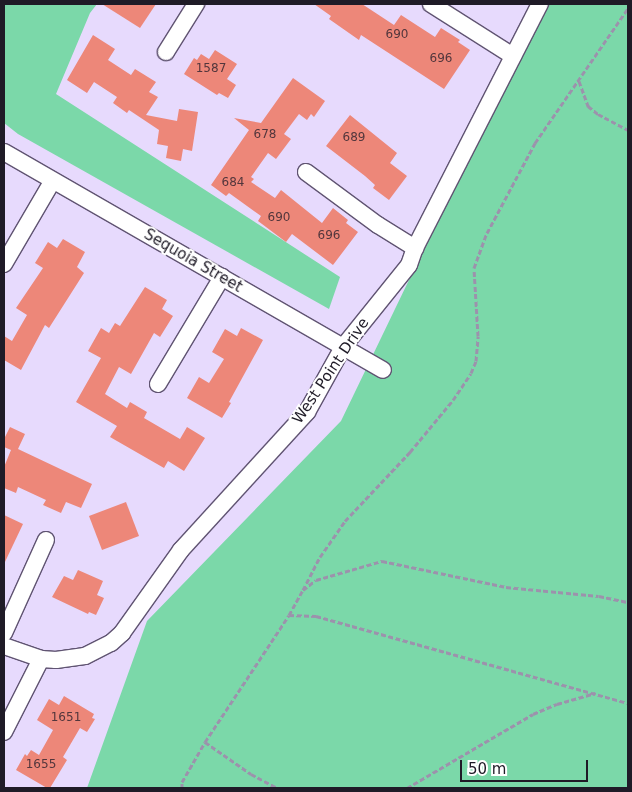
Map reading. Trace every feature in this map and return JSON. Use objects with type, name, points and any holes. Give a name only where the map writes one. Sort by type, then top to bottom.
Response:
[{"type":"street","points":[[166,52],[196,4]]},
{"type":"street","points":[[431,4],[514,56]]},
{"type":"street","name":"West Point Drive","points":[[4,646],[41,659],[71,659],[85,656],[105,646],[122,633],[182,550],[307,412],[344,347],[409,265],[415,248],[540,4]]},
{"type":"street","name":"Sequoia Street","points":[[4,152],[52,182],[383,370]]},
{"type":"street","points":[[306,172],[378,225],[415,248]]},
{"type":"street","points":[[4,264],[52,182]]},
{"type":"street","points":[[158,384],[222,277]]},
{"type":"street","points":[[4,634],[46,540]]},
{"type":"street","points":[[4,732],[41,659]]},
{"type":"path","points":[[180,788],[205,742],[289,615],[320,556],[345,521],[410,452],[453,400],[472,373],[476,361],[478,336],[474,268],[487,233],[535,143],[628,8]]},
{"type":"path","points":[[578,80],[588,106],[628,130]]},
{"type":"path","points":[[303,590],[316,580],[382,561],[506,587],[599,596],[628,602]]},
{"type":"path","points":[[289,615],[316,616],[628,703]]},
{"type":"path","points":[[407,788],[534,714],[557,704],[595,693]]},
{"type":"path","points":[[205,742],[251,774],[278,788]]},
{"type":"green space","points":[[4,4],[97,4],[90,13],[56,94],[340,277],[329,309],[18,134],[4,123]]},
{"type":"green space","points":[[542,4],[628,4],[628,788],[87,788],[147,621],[341,421]]},
{"type":"building","points":[[102,4],[156,4],[140,28]]},
{"type":"building","points":[[314,4],[362,4],[394,25],[401,15],[435,37],[441,28],[460,40],[458,42],[470,50],[444,89],[361,35],[359,40],[329,19],[331,16]]},
{"type":"building","points":[[93,35],[115,49],[108,60],[131,75],[135,69],[156,82],[149,92],[158,97],[146,115],[177,121],[179,109],[198,112],[192,151],[183,149],[181,161],[166,158],[168,146],[157,144],[159,130],[129,110],[127,113],[113,103],[117,97],[94,82],[87,93],[67,80]]},
{"type":"building","points":[[215,50],[237,64],[227,79],[236,85],[228,98],[219,93],[217,95],[184,74],[194,58],[197,60],[201,54],[209,59]]},
{"type":"building","points":[[293,78],[325,101],[314,117],[311,114],[307,120],[299,114],[284,134],[291,139],[276,159],[268,153],[251,177],[254,179],[251,182],[275,198],[281,190],[322,223],[333,208],[348,220],[346,223],[358,232],[333,265],[292,234],[286,242],[258,221],[261,216],[229,193],[226,196],[211,185],[249,130],[234,118],[261,123]]},
{"type":"building","points":[[350,115],[397,153],[390,163],[407,176],[389,200],[373,188],[375,185],[365,176],[326,146]]},
{"type":"building","points":[[63,239],[85,252],[77,267],[84,273],[49,328],[45,325],[21,370],[4,360],[4,336],[12,341],[27,315],[16,308],[43,268],[35,263],[48,242],[57,248]]},
{"type":"building","points":[[145,287],[167,300],[162,309],[173,316],[160,337],[154,333],[131,374],[119,367],[105,394],[127,408],[130,402],[147,412],[144,418],[180,439],[187,427],[205,438],[184,471],[168,461],[164,468],[110,437],[117,426],[76,402],[101,358],[88,351],[101,328],[109,333],[115,323],[120,326]]},
{"type":"building","points":[[241,328],[263,340],[222,418],[187,398],[199,377],[209,383],[224,359],[212,352],[225,329],[237,336]]},
{"type":"building","points":[[10,427],[25,434],[18,449],[92,484],[81,508],[66,502],[61,513],[43,505],[46,500],[18,487],[16,493],[4,488],[4,467],[11,450],[4,447],[4,439]]},
{"type":"building","points":[[126,502],[139,536],[102,550],[89,516]]},
{"type":"building","points":[[4,515],[23,524],[4,564]]},
{"type":"building","points":[[78,570],[103,581],[97,595],[104,598],[96,615],[89,612],[88,614],[52,597],[64,576],[73,580]]},
{"type":"building","points":[[64,696],[94,714],[92,718],[95,719],[87,732],[80,728],[63,757],[67,760],[50,788],[47,788],[16,770],[25,754],[27,756],[31,750],[39,755],[53,730],[37,720],[49,699],[59,705]]}]
